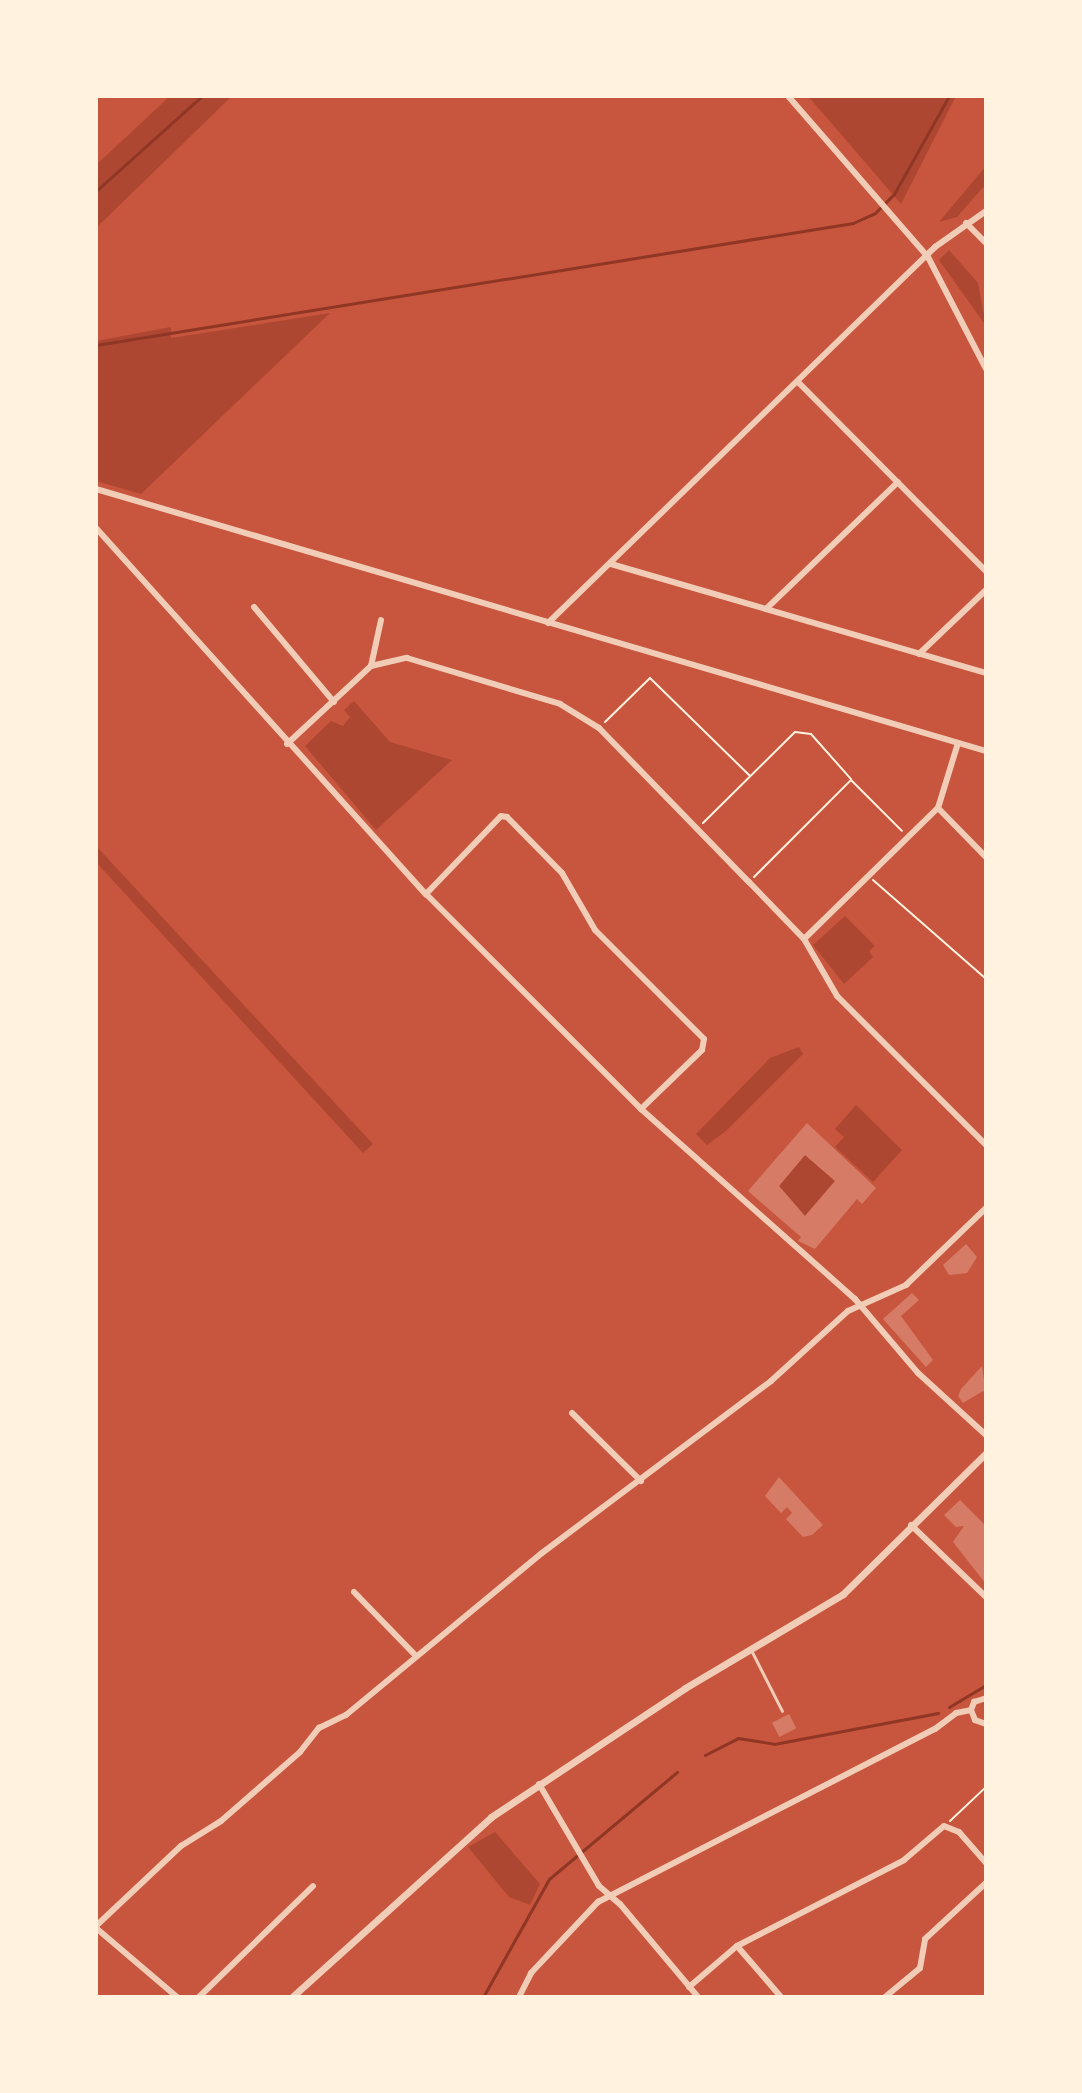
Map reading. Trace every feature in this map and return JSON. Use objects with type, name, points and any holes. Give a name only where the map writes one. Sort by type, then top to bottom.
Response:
[{"type":"street","points":[[788,96],[928,257],[986,369]]},
{"type":"street","points":[[548,623],[928,257],[966,223],[986,211]]},
{"type":"street","points":[[966,223],[986,243]]},
{"type":"street","points":[[798,382],[986,571]]},
{"type":"street","points":[[766,609],[898,482]]},
{"type":"street","points":[[96,489],[986,751]]},
{"type":"street","points":[[96,528],[287,744],[426,894],[641,1109],[859,1305],[918,1373],[986,1435]]},
{"type":"street","points":[[611,564],[986,673]]},
{"type":"street","points":[[919,654],[986,590]]},
{"type":"street","points":[[254,607],[334,702]]},
{"type":"street","points":[[371,666],[381,620]]},
{"type":"street","points":[[287,744],[371,666],[407,658],[560,704],[599,728],[749,882],[804,939],[837,996],[986,1145]]},
{"type":"street","points":[[804,939],[938,808],[958,743]]},
{"type":"street","points":[[938,808],[986,857]]},
{"type":"street","points":[[426,894],[501,816],[507,817],[562,873],[595,930],[704,1039],[702,1050],[641,1109]]},
{"type":"street","points":[[177,1997],[96,1927],[181,1846],[221,1821],[300,1752],[312,1734],[346,1715],[859,1305],[903,1288],[986,1208]]},
{"type":"street","points":[[572,1413],[641,1481]]},
{"type":"street","points":[[292,1997],[491,1817],[685,1688],[752,1652],[843,1594],[986,1453]]},
{"type":"street","points":[[911,1525],[986,1597]]},
{"type":"street","points":[[354,1592],[416,1656]]},
{"type":"street","points":[[986,1698],[974,1702],[971,1710],[975,1720],[986,1724]]},
{"type":"street","points":[[519,1997],[531,1973],[611,1895],[935,1729],[956,1713],[971,1710]]},
{"type":"street","points":[[539,1784],[599,1886],[611,1895],[698,1997]]},
{"type":"street","points":[[689,1987],[737,1946],[904,1860],[948,1825],[986,1863]]},
{"type":"street","points":[[885,1997],[920,1968],[925,1939],[986,1883]]},
{"type":"street","points":[[199,1997],[313,1886]]},
{"type":"street","points":[[737,1946],[781,1997]]},
{"type":"lane","points":[[752,1652],[782,1711]]},
{"type":"path","points":[[599,728],[650,678],[750,776]]},
{"type":"path","points":[[697,829],[795,732],[811,734],[908,838]]},
{"type":"path","points":[[749,882],[851,780]]},
{"type":"path","points":[[870,876],[986,979]]},
{"type":"path","points":[[948,1825],[986,1787]]},
{"type":"shaded area","points":[[170,96],[232,96],[96,228],[96,165]]},
{"type":"shaded area","points":[[808,96],[956,96],[901,204]]},
{"type":"shaded area","points":[[986,166],[986,184],[957,217],[939,222]]},
{"type":"shaded area","points":[[949,250],[978,283],[986,326],[939,260]]},
{"type":"shaded area","points":[[330,313],[141,494],[96,481],[96,341],[171,327],[171,338]]},
{"type":"shaded area","points":[[354,701],[390,742],[452,760],[376,830],[305,746],[331,721],[343,726],[350,717],[344,710]]},
{"type":"shaded area","points":[[96,846],[373,1144],[363,1153],[96,862]]},
{"type":"shaded area","points":[[845,916],[875,946],[869,951],[873,957],[844,984],[813,945]]},
{"type":"shaded area","points":[[799,1047],[803,1054],[727,1130],[707,1145],[696,1134],[770,1058]]},
{"type":"shaded area","points":[[856,1105],[902,1150],[873,1182],[835,1147],[844,1137],[835,1129]]},
{"type":"shaded area","points":[[805,1155],[835,1181],[805,1216],[779,1186]]},
{"type":"shaded area","points":[[495,1832],[540,1884],[530,1905],[509,1897],[468,1847]]},
{"type":"building","points":[[807,1123],[876,1188],[862,1204],[857,1199],[815,1249],[798,1241],[801,1237],[748,1191]],"holes":[[[805,1155],[835,1181],[805,1216],[779,1186]]]},
{"type":"building","points":[[966,1244],[977,1257],[967,1273],[949,1275],[943,1265]]},
{"type":"building","points":[[912,1293],[919,1300],[901,1316],[933,1360],[926,1367],[883,1319]]},
{"type":"building","points":[[982,1366],[986,1395],[983,1391],[963,1403],[958,1396],[961,1389]]},
{"type":"building","points":[[779,1477],[823,1525],[812,1535],[803,1537],[786,1519],[792,1513],[787,1507],[781,1513],[765,1496]]},
{"type":"building","points":[[960,1500],[986,1526],[986,1584],[953,1542],[964,1526],[956,1527],[944,1515]]},
{"type":"building","points":[[789,1714],[796,1728],[779,1737],[772,1723]]},
{"type":"waterway","points":[[96,191],[202,96]]},
{"type":"waterway","points":[[96,345],[853,223],[875,213],[894,194],[949,96]]},
{"type":"waterway","points":[[949,1707],[986,1685]]},
{"type":"waterway","points":[[705,1755],[738,1738],[774,1744],[938,1713]]},
{"type":"waterway","points":[[483,1997],[549,1879],[677,1772]]}]
